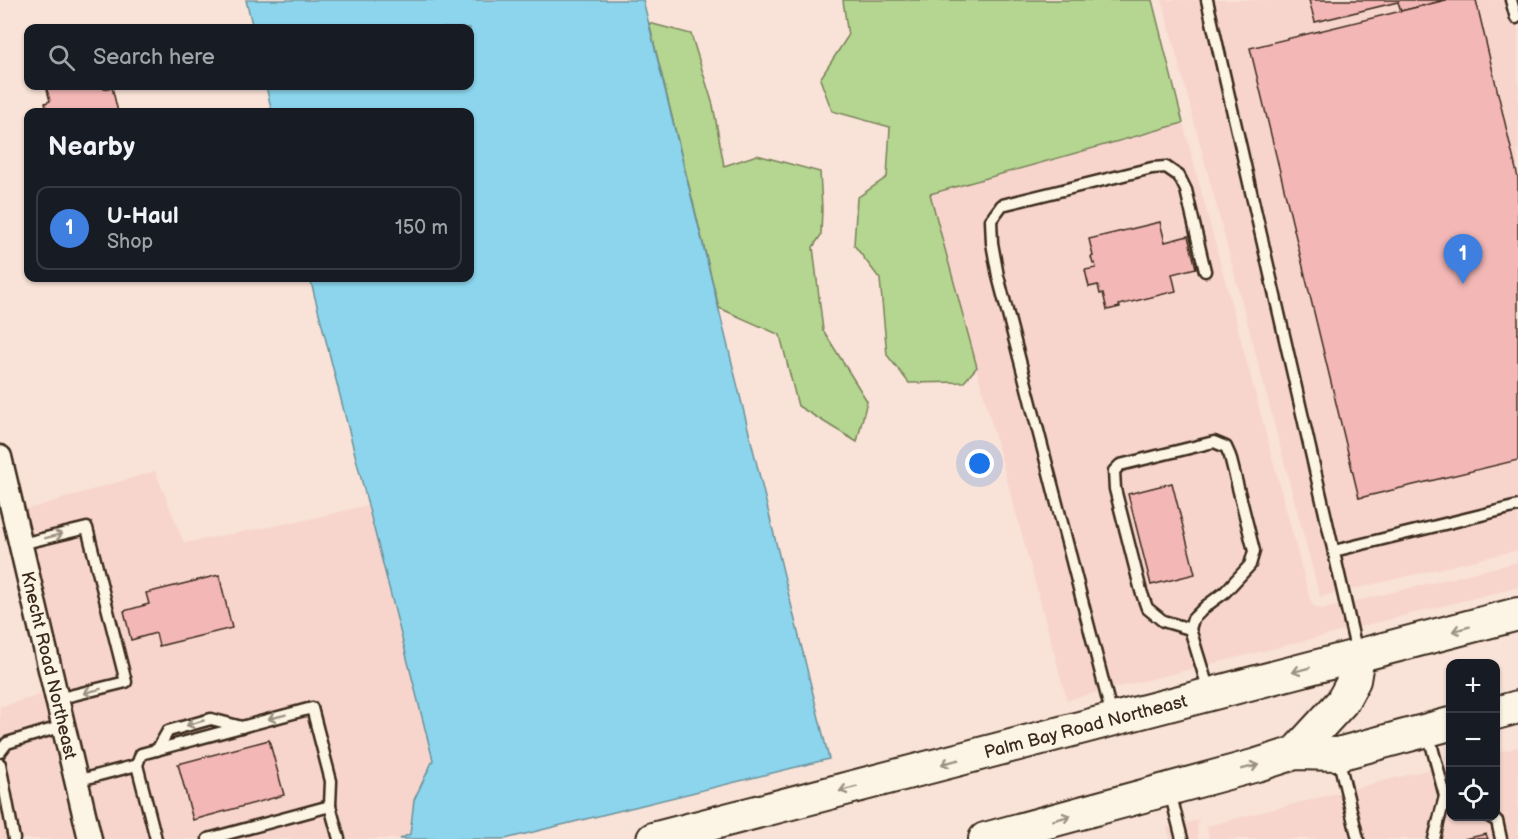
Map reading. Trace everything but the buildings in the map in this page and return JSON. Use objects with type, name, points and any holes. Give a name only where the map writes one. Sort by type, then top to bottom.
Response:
[{"type":"main road","name":"Palm Bay Road Northeast","points":[[653,839],[1518,614]]},
{"type":"main road","points":[[1295,753],[1342,702],[1354,680],[1358,656]]},
{"type":"main road","points":[[1500,712],[1518,707]]},
{"type":"main road","points":[[985,839],[1295,753],[1338,754],[1439,727]]},
{"type":"main road","points":[[751,839],[783,806]]},
{"type":"street","name":"Knecht Road Northeast","points":[[0,457],[90,839]]},
{"type":"lane","points":[[1207,0],[1358,656]]},
{"type":"lane","points":[[1511,0],[1517,21]]},
{"type":"lane","points":[[1517,21],[1518,6]]},
{"type":"lane","points":[[1113,719],[998,276],[992,243],[991,220],[1002,205],[1152,168],[1166,167],[1179,176],[1186,190],[1205,271]]},
{"type":"lane","points":[[1190,628],[1163,621],[1147,608],[1115,489],[1114,471],[1120,465],[1214,442],[1226,447],[1230,456],[1254,551],[1250,565],[1225,592],[1193,619],[1190,628],[1210,694]]},
{"type":"lane","points":[[1334,551],[1518,506]]},
{"type":"lane","points":[[21,544],[87,528],[126,682],[57,699]]},
{"type":"lane","points":[[156,839],[137,765],[141,754],[312,708],[331,781],[330,806],[339,839]]},
{"type":"lane","points":[[158,750],[168,731],[211,718],[242,727]]},
{"type":"lane","points":[[0,752],[7,743],[63,726]]},
{"type":"lane","points":[[1439,727],[1446,781]]},
{"type":"lane","points":[[1338,754],[1358,839]]},
{"type":"lane","points":[[0,765],[14,839]]},
{"type":"lane","points":[[76,781],[137,765]]},
{"type":"lane","points":[[1169,789],[1182,839]]},
{"type":"lane","points":[[1434,839],[1446,803]]},
{"type":"lane","points":[[208,839],[330,806]]},
{"type":"lane","points":[[1497,821],[1501,839]]},
{"type":"shaded area","points":[[1162,0],[1518,0],[1518,550],[1320,597]]},
{"type":"shaded area","points":[[1183,123],[1311,603],[1316,608],[1323,609],[1518,562],[1518,587],[1067,700],[929,194]]},
{"type":"shaded area","points":[[155,471],[184,543],[306,520],[368,505],[433,760],[414,800],[410,834],[400,839],[0,839],[0,707],[63,688],[25,510]]},
{"type":"shaded area","points":[[1518,747],[1518,839],[1209,839],[1207,826],[1446,765],[1446,821],[1500,821],[1500,752]]},
{"type":"shaded area","points":[[1199,820],[1198,839],[1170,839],[1167,828]]},
{"type":"green space","points":[[843,0],[1152,0],[1183,123],[930,194],[977,367],[964,382],[909,383],[887,355],[880,279],[854,245],[857,198],[887,177],[890,127],[832,111],[820,79],[848,36]]},
{"type":"green space","points":[[649,23],[691,34],[713,105],[724,166],[757,155],[820,172],[821,235],[813,247],[823,330],[867,401],[857,442],[798,406],[780,335],[719,308]]},
{"type":"water","points":[[246,0],[643,0],[829,759],[505,839],[400,839],[410,834],[414,800],[433,760],[311,282],[474,282],[474,108],[271,108],[267,90],[474,90],[474,24],[252,24]]},
{"type":"place","name":"U-Haul","points":[[1463,284]]}]
